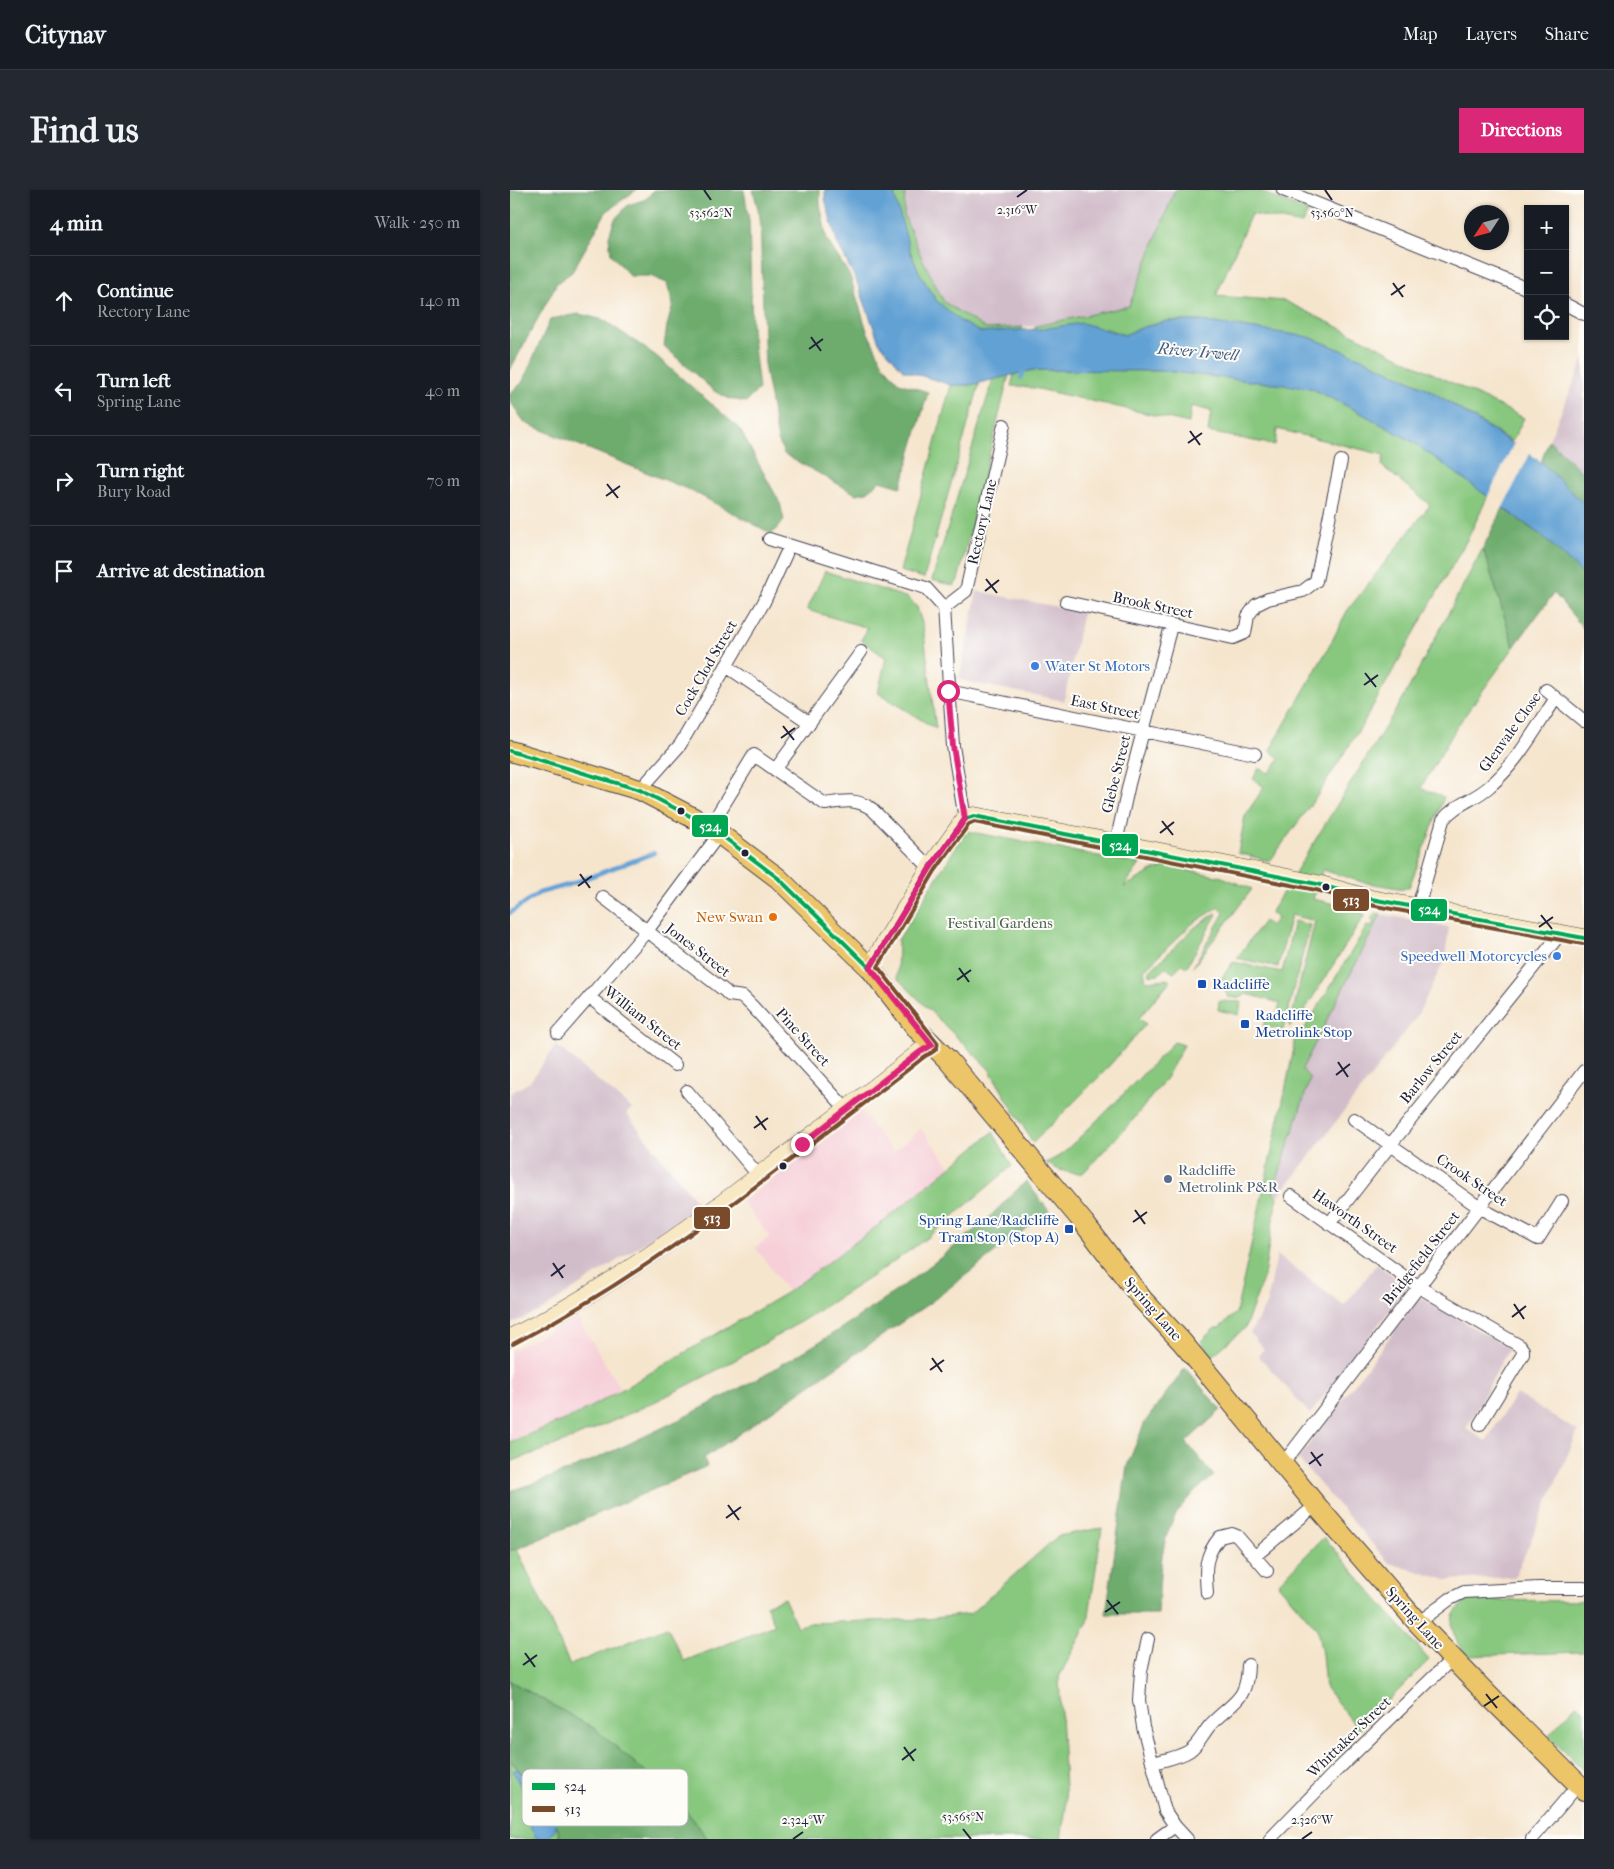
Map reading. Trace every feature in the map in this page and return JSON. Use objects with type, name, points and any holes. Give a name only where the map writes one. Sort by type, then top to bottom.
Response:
[{"type":"main road","name":"Spring Lane","points":[[510,751],[640,790],[720,833],[778,878],[870,968],[932,1045],[968,1082],[1084,1223],[1142,1299],[1182,1342],[1282,1465],[1418,1623],[1581,1787]]},
{"type":"street","points":[[1283,190],[1524,287]]},
{"type":"street","points":[[1569,306],[1584,314]]},
{"type":"street","name":"Rectory Lane","points":[[944,608],[966,591],[1004,426]]},
{"type":"street","name":"Brook Street","points":[[1066,602],[1232,638],[1245,633],[1248,616],[1256,606],[1268,599],[1303,591],[1316,580],[1341,461]]},
{"type":"street","points":[[770,539],[926,588],[944,608],[953,746],[965,819]]},
{"type":"street","name":"Cock Clod Street","points":[[640,790],[680,745],[764,602],[786,554]]},
{"type":"street","name":"Glebe Street","points":[[1116,843],[1129,784],[1171,626]]},
{"type":"street","points":[[775,770],[861,652]]},
{"type":"street","points":[[726,666],[810,723]]},
{"type":"street","name":"East Street","points":[[948,691],[1255,754]]},
{"type":"street","name":"Glenvale Close","points":[[1418,907],[1443,820],[1450,811],[1480,795],[1504,772],[1551,694],[1584,721]]},
{"type":"street","points":[[719,812],[754,755],[825,804],[854,801],[861,802],[872,809],[930,868]]},
{"type":"street","points":[[870,968],[930,868],[965,819],[974,816],[1317,884],[1371,899],[1584,938]]},
{"type":"street","points":[[558,1034],[647,931],[720,833]]},
{"type":"street","name":"Jones Street","points":[[603,896],[729,995]]},
{"type":"street","name":"Barlow Street","points":[[1329,1224],[1561,933]]},
{"type":"street","name":"Pine Street","points":[[729,995],[743,997],[753,1006],[847,1110]]},
{"type":"street","name":"William Street","points":[[589,997],[676,1065]]},
{"type":"street","points":[[510,1338],[567,1307],[654,1252],[715,1210],[920,1052],[932,1045]]},
{"type":"street","name":"Bridgefield Street","points":[[1282,1465],[1584,1071]]},
{"type":"street","points":[[687,1091],[758,1176]]},
{"type":"street","name":"Crook Street","points":[[1354,1119],[1480,1208],[1538,1239],[1562,1201]]},
{"type":"street","name":"Haworth Street","points":[[1291,1196],[1419,1288],[1520,1346],[1523,1354],[1480,1424]]},
{"type":"street","points":[[1255,1556],[1316,1505]]},
{"type":"street","points":[[1207,1593],[1206,1560],[1212,1546],[1220,1537],[1226,1534],[1238,1536],[1267,1571]]},
{"type":"street","points":[[1418,1623],[1450,1598],[1464,1592],[1584,1588]]},
{"type":"street","points":[[1148,1639],[1140,1670],[1139,1700],[1143,1727],[1165,1811],[1187,1839]]},
{"type":"street","name":"Whittaker Street","points":[[1270,1839],[1334,1773],[1452,1659]]},
{"type":"street","points":[[1153,1764],[1188,1752],[1198,1743],[1211,1725],[1236,1702],[1244,1691],[1248,1665]]},
{"type":"street","points":[[1532,1839],[1581,1787]]},
{"type":"street","points":[[1157,1839],[1176,1826]]},
{"type":"shaded area","points":[[905,190],[1175,190],[1129,306],[1036,326],[986,329],[944,302],[920,254],[904,215]]},
{"type":"shaded area","points":[[1584,359],[1584,474],[1549,440]]},
{"type":"shaded area","points":[[977,591],[1083,612],[1064,701],[959,680]]},
{"type":"shaded area","points":[[1381,914],[1449,927],[1445,959],[1416,1018],[1278,1197],[1273,1192],[1310,1079],[1302,1069]]},
{"type":"shaded area","points":[[556,1045],[632,1109],[626,1113],[700,1206],[542,1310],[510,1324],[510,1093],[530,1082]]},
{"type":"shaded area","points":[[861,1111],[893,1152],[921,1129],[950,1166],[884,1221],[788,1292],[755,1247],[770,1237],[742,1202]]},
{"type":"shaded area","points":[[1277,1255],[1344,1306],[1377,1264],[1407,1287],[1310,1414],[1258,1355],[1264,1349],[1250,1333],[1267,1303]]},
{"type":"shaded area","points":[[1420,1297],[1509,1348],[1466,1429],[1486,1441],[1516,1394],[1578,1431],[1515,1577],[1447,1580],[1389,1563],[1298,1459]]},
{"type":"shaded area","points":[[577,1317],[621,1390],[574,1416],[510,1442],[510,1351]]},
{"type":"green space","points":[[510,190],[636,190],[606,212],[572,272],[557,283],[510,370]]},
{"type":"green space","points":[[654,190],[744,190],[749,220],[752,329],[759,389],[746,402],[730,399],[714,391],[664,346],[673,304],[667,283],[650,276],[630,276],[611,254],[609,236],[615,219],[628,205],[646,199]]},
{"type":"green space","points":[[753,190],[820,190],[820,204],[827,240],[850,276],[867,331],[883,364],[899,383],[928,392],[901,487],[880,481],[867,492],[856,494],[784,454],[778,440],[765,370],[760,216]]},
{"type":"green space","points":[[893,190],[905,190],[904,215],[920,254],[944,302],[986,329],[1023,327],[1021,331],[994,333],[979,331],[968,326],[944,309],[928,289],[915,262],[899,217]]},
{"type":"green space","points":[[1175,190],[1257,190],[1308,212],[1302,224],[1251,214],[1216,296],[1285,301],[1524,418],[1512,442],[1428,389],[1361,358],[1309,337],[1200,321],[1167,321],[1124,335],[1108,329],[1033,330],[1036,326],[1129,306]]},
{"type":"green space","points":[[579,314],[604,320],[655,355],[739,428],[780,503],[784,520],[772,534],[692,491],[525,423],[510,401],[510,393],[522,383],[550,320]]},
{"type":"green space","points":[[1033,370],[1165,371],[1311,388],[1413,442],[1488,496],[1468,538],[1361,727],[1317,796],[1270,861],[1238,853],[1245,816],[1264,787],[1253,779],[1259,768],[1269,773],[1280,759],[1270,750],[1331,643],[1347,611],[1430,505],[1382,466],[1384,455],[1277,429],[1275,445],[1208,432],[1211,411],[1191,406],[1189,423],[1034,388],[1011,386],[1014,374]]},
{"type":"green space","points":[[1009,375],[958,580],[954,586],[932,580],[993,379]]},
{"type":"green space","points":[[980,382],[924,578],[900,571],[951,385],[971,385]]},
{"type":"green space","points":[[1549,440],[1584,474],[1584,504],[1541,462]]},
{"type":"green space","points":[[1503,508],[1542,536],[1584,575],[1584,629],[1554,593],[1514,647],[1483,548]]},
{"type":"green space","points":[[1483,548],[1514,647],[1458,725],[1421,788],[1444,797],[1409,887],[1404,889],[1362,882],[1323,870],[1313,899],[1361,910],[1364,916],[1301,1016],[1289,1027],[1315,921],[1291,915],[1278,967],[1237,958],[1264,921],[1271,926],[1277,918],[1271,913],[1272,910],[1405,695]]},
{"type":"green space","points":[[825,571],[908,598],[917,607],[923,626],[936,729],[878,693],[886,658],[861,640],[868,628],[807,610]]},
{"type":"green space","name":"Festival Gardens","points":[[966,831],[1140,864],[1124,887],[1154,870],[1168,866],[1222,877],[1252,889],[1193,967],[1224,913],[1219,907],[1192,924],[1144,970],[1146,981],[1167,979],[1170,981],[1139,1018],[1146,1024],[1101,1075],[1033,1143],[989,1069],[897,978],[898,940]]},
{"type":"green space","points":[[1216,913],[1186,968],[1182,964],[1173,973],[1166,967],[1159,974],[1149,975],[1150,971],[1194,928]]},
{"type":"green space","points":[[1375,913],[1381,914],[1302,1069],[1310,1079],[1273,1192],[1278,1197],[1264,1276],[1245,1328],[1212,1356],[1201,1341],[1236,1313],[1294,1048],[1294,1036],[1305,1028],[1367,926],[1371,927],[1374,922],[1371,920]]},
{"type":"green space","points":[[1294,921],[1310,925],[1283,1030],[1263,1026],[1265,1021],[1277,1014],[1280,1003],[1247,994],[1237,998],[1228,997],[1220,980],[1233,962],[1282,972]]},
{"type":"green space","points":[[1219,1001],[1241,1002],[1239,1015],[1218,1010]]},
{"type":"green space","points":[[1174,1042],[1184,1045],[1166,1078],[1133,1120],[1083,1173],[1063,1171],[1046,1163],[1061,1155]]},
{"type":"green space","points":[[993,1132],[1012,1166],[928,1237],[890,1264],[787,1330],[672,1394],[592,1430],[510,1462],[510,1442],[574,1416],[788,1292],[884,1221]]},
{"type":"green space","points":[[1026,1181],[1049,1211],[931,1302],[704,1458],[707,1466],[517,1549],[510,1550],[510,1491],[569,1470],[664,1427],[747,1384],[827,1337],[866,1312],[941,1258],[983,1223]]},
{"type":"green space","points":[[1185,1368],[1221,1410],[1186,1442],[1214,1476],[1182,1505],[1166,1536],[1160,1572],[1158,1614],[1106,1614],[1127,1466],[1145,1422]]},
{"type":"green space","points":[[1102,1528],[1088,1622],[1059,1677],[1066,1807],[1061,1839],[708,1839],[688,1813],[688,1769],[642,1769],[595,1729],[510,1681],[510,1550],[517,1549],[570,1665],[667,1627],[684,1661],[775,1625],[766,1605],[784,1598],[797,1627],[809,1623],[926,1619],[970,1614],[1058,1536]]},
{"type":"green space","points":[[1324,1537],[1429,1660],[1359,1730],[1325,1687],[1322,1654],[1317,1629],[1278,1584]]},
{"type":"green space","points":[[1470,1600],[1584,1601],[1584,1652],[1465,1656],[1456,1640],[1452,1625],[1456,1612]]},
{"type":"green space","points":[[510,1681],[595,1729],[642,1769],[522,1769],[522,1773],[510,1760]]},
{"type":"green space","points":[[1577,1704],[1584,1711],[1584,1771],[1548,1736]]},
{"type":"green space","points":[[510,1760],[522,1773],[522,1826],[557,1826],[560,1839],[510,1839]]},
{"type":"green space","points":[[688,1813],[708,1839],[560,1839],[557,1826],[688,1826]]},
{"type":"water","name":"River Irwell","points":[[825,190],[893,190],[910,251],[919,272],[936,300],[960,321],[980,332],[1041,329],[1082,323],[1124,335],[1167,321],[1200,321],[1309,337],[1361,358],[1428,389],[1541,462],[1584,504],[1584,575],[1542,536],[1413,442],[1311,388],[1165,371],[1033,370],[971,385],[951,385],[903,370],[879,342],[857,282],[837,242],[825,199]]},
{"type":"water","points":[[517,1769],[522,1774],[522,1789],[513,1771]]},
{"type":"water","points":[[555,1826],[551,1834],[543,1839],[537,1839],[530,1827]]},
{"type":"pier","points":[[1515,441],[1531,452],[1502,509],[1487,498]]},
{"type":"waterway","points":[[1021,378],[1025,368]]},
{"type":"waterway","points":[[510,913],[539,893],[568,885],[654,853]]},
{"type":"transit line","name":"524","points":[[510,751],[640,790],[709,826],[778,878],[870,968]]},
{"type":"transit line","name":"524","points":[[965,819],[974,816],[1317,884],[1371,899],[1584,938]]},
{"type":"transit line","name":"524","points":[[870,968],[930,868],[965,819]]},
{"type":"transit line","name":"513","points":[[513,1344],[615,1285],[681,1241],[936,1049],[937,1042],[878,967],[935,871],[969,824],[974,822],[1316,890],[1370,905],[1583,944]]},
{"type":"place","name":"Water St Motors","points":[[1035,666]]},
{"type":"place","name":"New Swan","points":[[773,917]]},
{"type":"place","name":"Speedwell Motorcycles","points":[[1557,956]]},
{"type":"place","name":"Radcliffe","points":[[1202,984]]},
{"type":"place","name":"Radcliffe Metrolink Stop","points":[[1245,1024]]},
{"type":"place","name":"Radcliffe Metrolink P&R","points":[[1168,1179]]},
{"type":"place","name":"Spring Lane/Radcliffe Tram Stop (Stop A)","points":[[1069,1229]]},
{"type":"route","points":[[802,1144],[920,1052],[932,1045],[870,968],[930,868],[965,819],[958,784],[948,691]]}]
